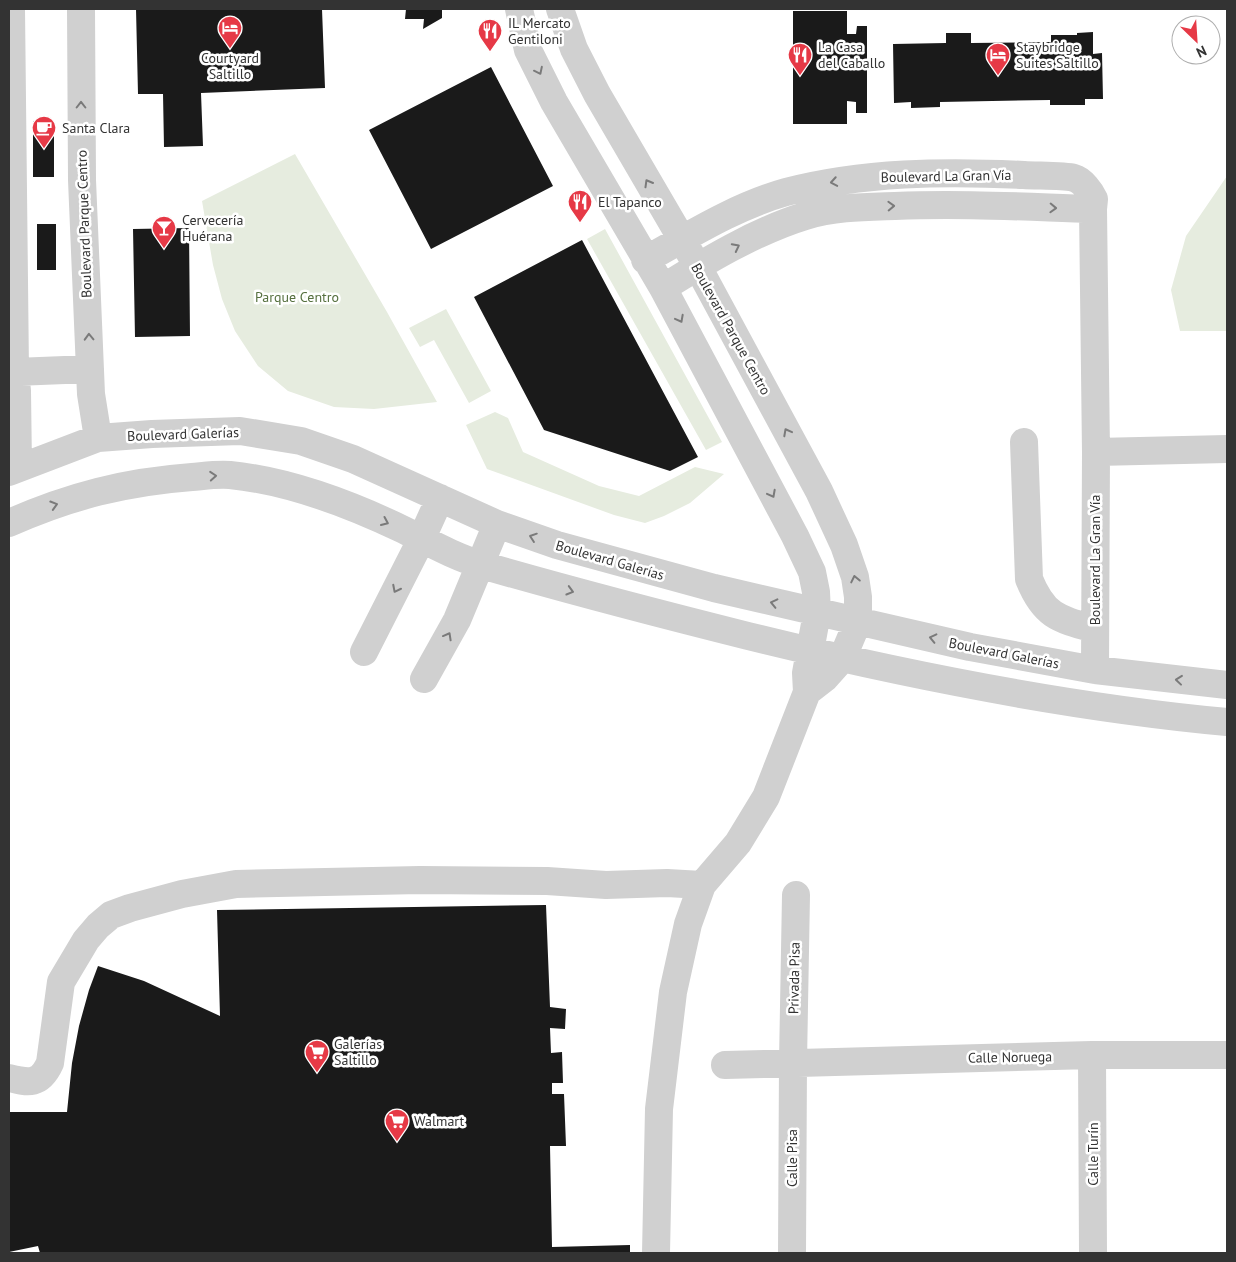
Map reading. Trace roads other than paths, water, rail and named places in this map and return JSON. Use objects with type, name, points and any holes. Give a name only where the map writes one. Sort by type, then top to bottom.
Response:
[{"type":"street","points":[[11,9],[15,372],[17,391],[14,469]]},
{"type":"street","name":"Boulevard Parque Centro","points":[[81,9],[82,180],[91,394],[98,438]]},
{"type":"street","points":[[560,10],[521,18],[528,50],[554,102],[663,288],[809,565],[816,592],[817,613],[808,651],[806,673],[808,692],[766,797],[738,843],[702,885],[688,924],[673,992],[659,1109],[656,1253]]},
{"type":"street","name":"Boulevard Parque Centro","points":[[560,10],[574,49],[597,94],[698,267],[819,491],[844,545],[855,577],[858,597],[858,621],[842,659],[825,678],[808,692]]},
{"type":"street","name":"Boulevard La Gran Vía","points":[[645,260],[740,209],[785,192],[836,182],[902,174],[1011,174],[1075,178],[1091,192],[1094,199],[1095,670]]},
{"type":"street","name":"Boulevard La Gran Vía","points":[[663,288],[698,267],[768,231],[805,216],[845,208],[928,204],[1093,209]]},
{"type":"street","points":[[15,372],[90,369]]},
{"type":"street","name":"Boulevard Galerías","points":[[14,469],[98,438],[240,430],[302,441],[353,459],[496,524],[567,548],[714,588],[970,647],[1095,670],[1227,685]]},
{"type":"street","points":[[1024,442],[1029,579],[1036,595],[1044,607],[1052,614],[1063,620],[1095,629]]},
{"type":"street","points":[[1096,452],[1227,449]]},
{"type":"street","points":[[348,505],[361,493],[364,483],[362,471],[353,459]]},
{"type":"street","points":[[9,523],[44,508],[106,489],[152,480],[227,475],[280,484],[348,505],[421,540],[479,564],[605,601],[808,651],[928,678],[1095,708],[1227,722]]},
{"type":"street","points":[[364,652],[421,540],[440,498]]},
{"type":"street","points":[[424,679],[457,620],[496,524]]},
{"type":"street","points":[[9,1078],[26,1082],[38,1079],[45,1073],[50,1063],[61,982],[86,940],[98,926],[111,915],[130,908],[182,894],[236,884],[420,880],[606,885],[668,883],[702,885]]},
{"type":"street","name":"Privada Pisa","points":[[793,1062],[796,894]]},
{"type":"street","name":"Calle Noruega","points":[[725,1065],[1092,1055],[1227,1055]]},
{"type":"street","name":"Calle Turín","points":[[1092,1055],[1093,1253]]},
{"type":"street","name":"Calle Pisa","points":[[792,1253],[793,1062]]},
{"type":"place","name":"Courtyard Saltillo","points":[[230,49]]},
{"type":"place","name":"IL Mercato Gentiloni","points":[[490,52]]},
{"type":"place","name":"La Casa del Caballo","points":[[800,76]]},
{"type":"place","name":"Staybridge Suites Saltillo","points":[[998,76]]},
{"type":"place","name":"Santa Clara","points":[[44,149]]},
{"type":"place","name":"El Tapanco","points":[[580,223]]},
{"type":"place","name":"Cervecería Huérana","points":[[164,249]]},
{"type":"place","name":"Galerías Saltillo","points":[[317,1073]]},
{"type":"place","name":"Walmart","points":[[397,1142]]},
{"type":"park label","name":"Parque Centro","points":[[297,297]]}]
